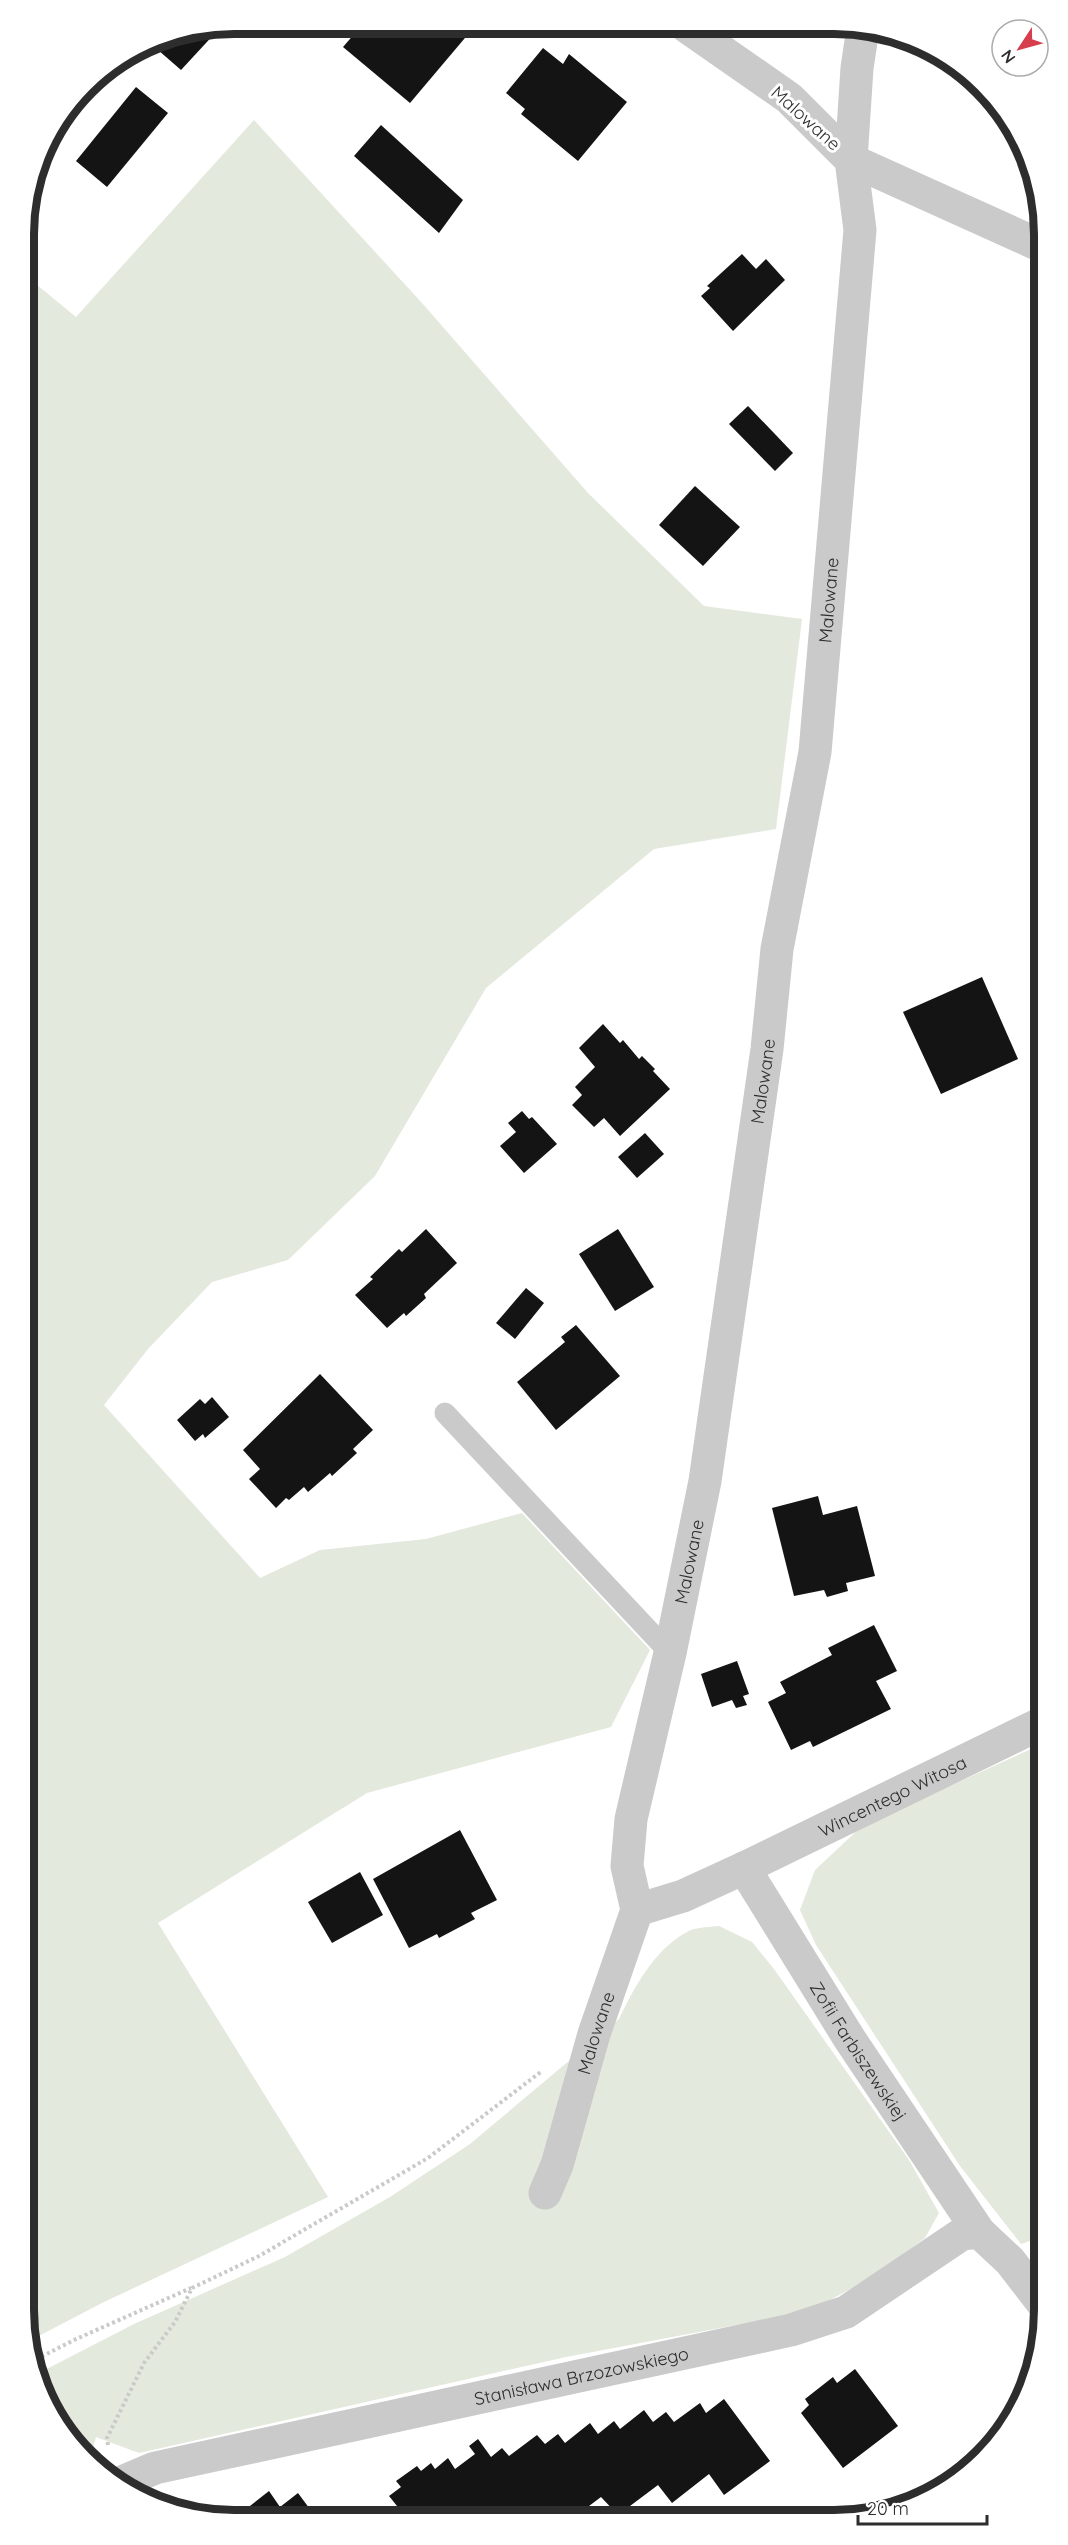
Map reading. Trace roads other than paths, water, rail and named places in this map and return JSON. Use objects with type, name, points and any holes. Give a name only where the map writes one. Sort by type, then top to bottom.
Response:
[{"type":"street","name":"Malowane","points":[[545,2193],[557,2164],[594,2034],[637,1910],[627,1866],[631,1819],[670,1653],[705,1481],[767,1049],[777,949],[815,752],[860,230],[851,160],[789,98],[697,34]]},
{"type":"street","points":[[862,37],[857,68],[851,160],[1034,243]]},
{"type":"street","name":"Wincentego Witosa","points":[[637,1910],[683,1896],[744,1868],[1033,1727]]},
{"type":"street","name":"Zofii Farbiszewskiej","points":[[744,1868],[849,2038],[979,2232]]},
{"type":"street","points":[[979,2232],[1010,2262],[1033,2291]]},
{"type":"street","name":"Stanisława Brzozowskiego","points":[[128,2480],[154,2468],[791,2330],[846,2313],[962,2234],[979,2232]]},
{"type":"lane","points":[[445,1413],[670,1653]]}]
